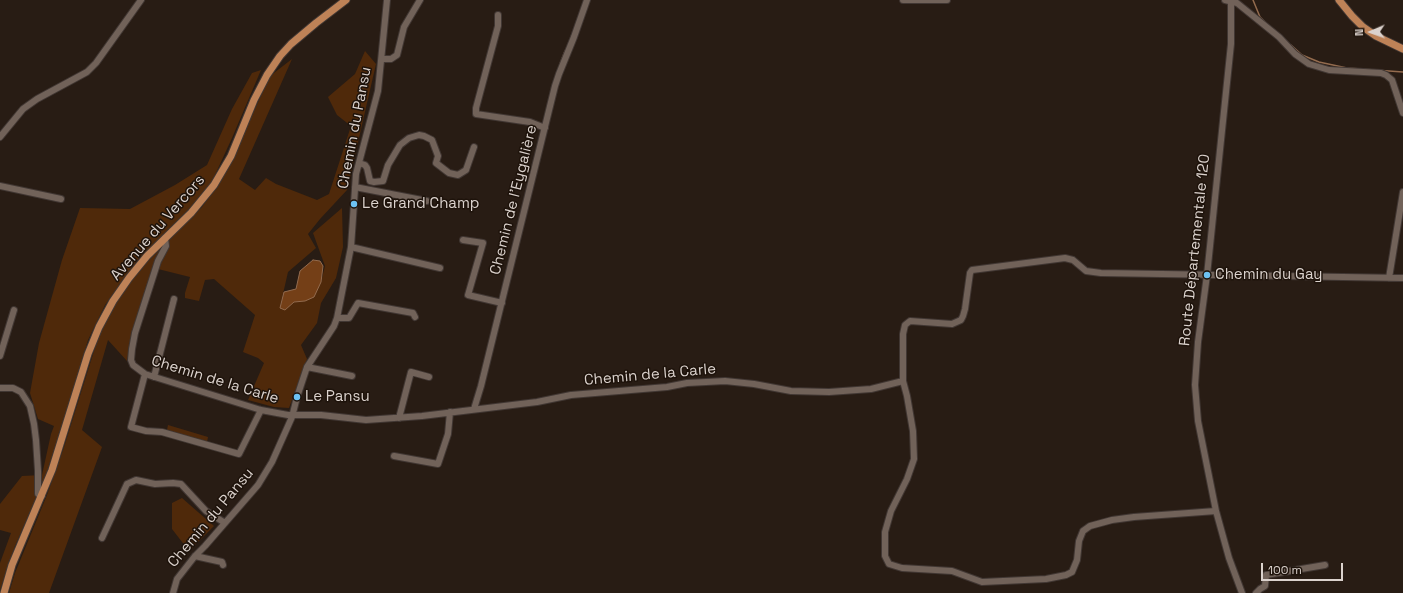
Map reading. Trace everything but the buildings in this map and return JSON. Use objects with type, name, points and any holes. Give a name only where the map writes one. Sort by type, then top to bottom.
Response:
[{"type":"main road","name":"Avenue du Vercors","points":[[4,593],[12,565],[42,496],[62,442],[88,354],[99,327],[113,301],[147,256],[195,208],[214,185],[231,156],[254,100],[267,75],[280,56],[316,23],[346,0]]},
{"type":"main road","points":[[1339,0],[1352,16],[1364,27],[1376,36],[1403,49]]},
{"type":"street","points":[[0,137],[23,109],[37,99],[87,72],[96,63],[141,0]]},
{"type":"street","name":"Chemin du Pansu","points":[[173,593],[177,579],[195,556],[258,485],[272,462],[292,415],[307,367],[334,326],[337,318],[351,247],[355,187],[359,163],[378,91],[387,0]]},
{"type":"street","points":[[382,59],[391,59],[397,55],[404,28],[420,0]]},
{"type":"street","name":"Chemin de l'Eygalière","points":[[474,410],[559,74],[587,0]]},
{"type":"street","points":[[903,0],[947,0]]},
{"type":"street","points":[[1229,0],[1237,3],[1279,37],[1295,54],[1309,64],[1329,70],[1386,74],[1392,80],[1403,113]]},
{"type":"street","name":"Route Départementale 120","points":[[1229,0],[1231,44],[1198,342],[1195,385],[1198,421],[1216,511],[1229,558],[1242,593]]},
{"type":"street","points":[[498,14],[498,26],[476,108],[476,114],[530,122],[545,128]]},
{"type":"street","points":[[359,163],[365,165],[367,168],[370,181],[383,181],[388,165],[400,145],[413,136],[424,136],[432,140],[434,144],[438,156],[436,162],[449,173],[458,175],[466,170],[474,147]]},
{"type":"street","points":[[0,186],[61,199]]},
{"type":"street","points":[[355,187],[427,202]]},
{"type":"street","points":[[1389,278],[1403,192]]},
{"type":"street","name":"Chemin de la Carle","points":[[165,238],[166,246],[158,261],[152,278],[132,349],[133,365],[145,374],[261,410],[292,415],[321,415],[366,420],[474,410],[537,402],[571,395],[667,387],[702,382],[736,382],[791,391],[829,392],[871,389],[903,381]]},
{"type":"street","points":[[463,240],[482,243],[468,295],[502,303]]},
{"type":"street","points":[[351,247],[440,268]]},
{"type":"street","points":[[1216,511],[1134,517],[1112,520],[1090,526],[1083,531],[1079,541],[1076,560],[1072,572],[1052,578],[990,583],[982,582],[952,571],[902,568],[889,564],[885,556],[885,532],[891,511],[914,459],[913,431],[903,381],[903,334],[905,325],[910,321],[952,324],[961,320],[965,309],[970,273],[972,270],[1065,258],[1073,260],[1083,269],[1090,272],[1403,278]]},
{"type":"street","points":[[154,377],[174,299]]},
{"type":"street","points":[[337,318],[349,318],[358,303],[412,313],[415,317]]},
{"type":"street","points":[[0,356],[14,310]]},
{"type":"street","points":[[307,367],[352,376]]},
{"type":"street","points":[[399,418],[411,372],[429,377]]},
{"type":"street","points":[[145,374],[131,427],[146,431],[162,432],[239,454],[261,410]]},
{"type":"street","points":[[0,388],[13,388],[21,392],[30,406],[34,424],[38,471],[38,494],[42,496]]},
{"type":"street","points":[[394,456],[438,464],[448,434],[450,412]]},
{"type":"street","points":[[102,538],[128,484],[131,481],[136,480],[155,484],[181,484],[206,511],[225,523]]},
{"type":"street","points":[[195,556],[222,562],[223,565]]},
{"type":"street","points":[[1256,593],[1265,586],[1266,575],[1325,565]]},
{"type":"shaded area","points":[[365,51],[376,64],[347,190],[308,234],[316,248],[288,272],[280,307],[285,310],[294,302],[305,301],[321,282],[325,266],[313,233],[342,208],[343,247],[336,278],[321,303],[317,323],[301,345],[307,359],[289,408],[274,407],[248,400],[264,363],[258,358],[243,352],[255,315],[214,279],[205,280],[199,301],[185,298],[190,277],[158,269],[127,361],[108,340],[82,430],[102,447],[49,593],[9,593],[15,573],[47,495],[64,447],[99,335],[114,306],[132,279],[156,250],[202,207],[226,172],[270,76],[292,59],[239,179],[255,190],[266,178],[276,184],[317,200],[329,194],[351,126],[337,115],[328,97],[355,74]]},
{"type":"shaded area","points":[[261,70],[209,188],[175,224],[139,258],[105,305],[88,340],[45,478],[15,546],[0,590],[0,563],[11,533],[0,530],[0,504],[22,476],[42,475],[54,426],[38,419],[30,393],[39,343],[62,260],[80,208],[130,209],[175,185],[207,165],[232,109],[252,73]]},
{"type":"shaded area","points":[[313,260],[320,261],[323,266],[321,282],[314,297],[305,301],[294,302],[285,310],[280,308],[284,292],[296,289],[300,271]]},
{"type":"shaded area","points":[[168,425],[208,437],[207,442],[167,430]]},
{"type":"shaded area","points":[[182,498],[214,526],[189,551],[172,529],[172,503]]},
{"type":"waterway","points":[[1253,0],[1260,17],[1267,24]]},
{"type":"waterway","points":[[1291,45],[1302,55],[1319,62],[1347,68],[1403,72]]},
{"type":"waterway","points":[[560,64],[565,51]]},
{"type":"place","name":"Le Grand Champ","points":[[354,204]]},
{"type":"place","name":"Chemin du Gay","points":[[1207,275]]},
{"type":"place","name":"Le Pansu","points":[[297,397]]}]
